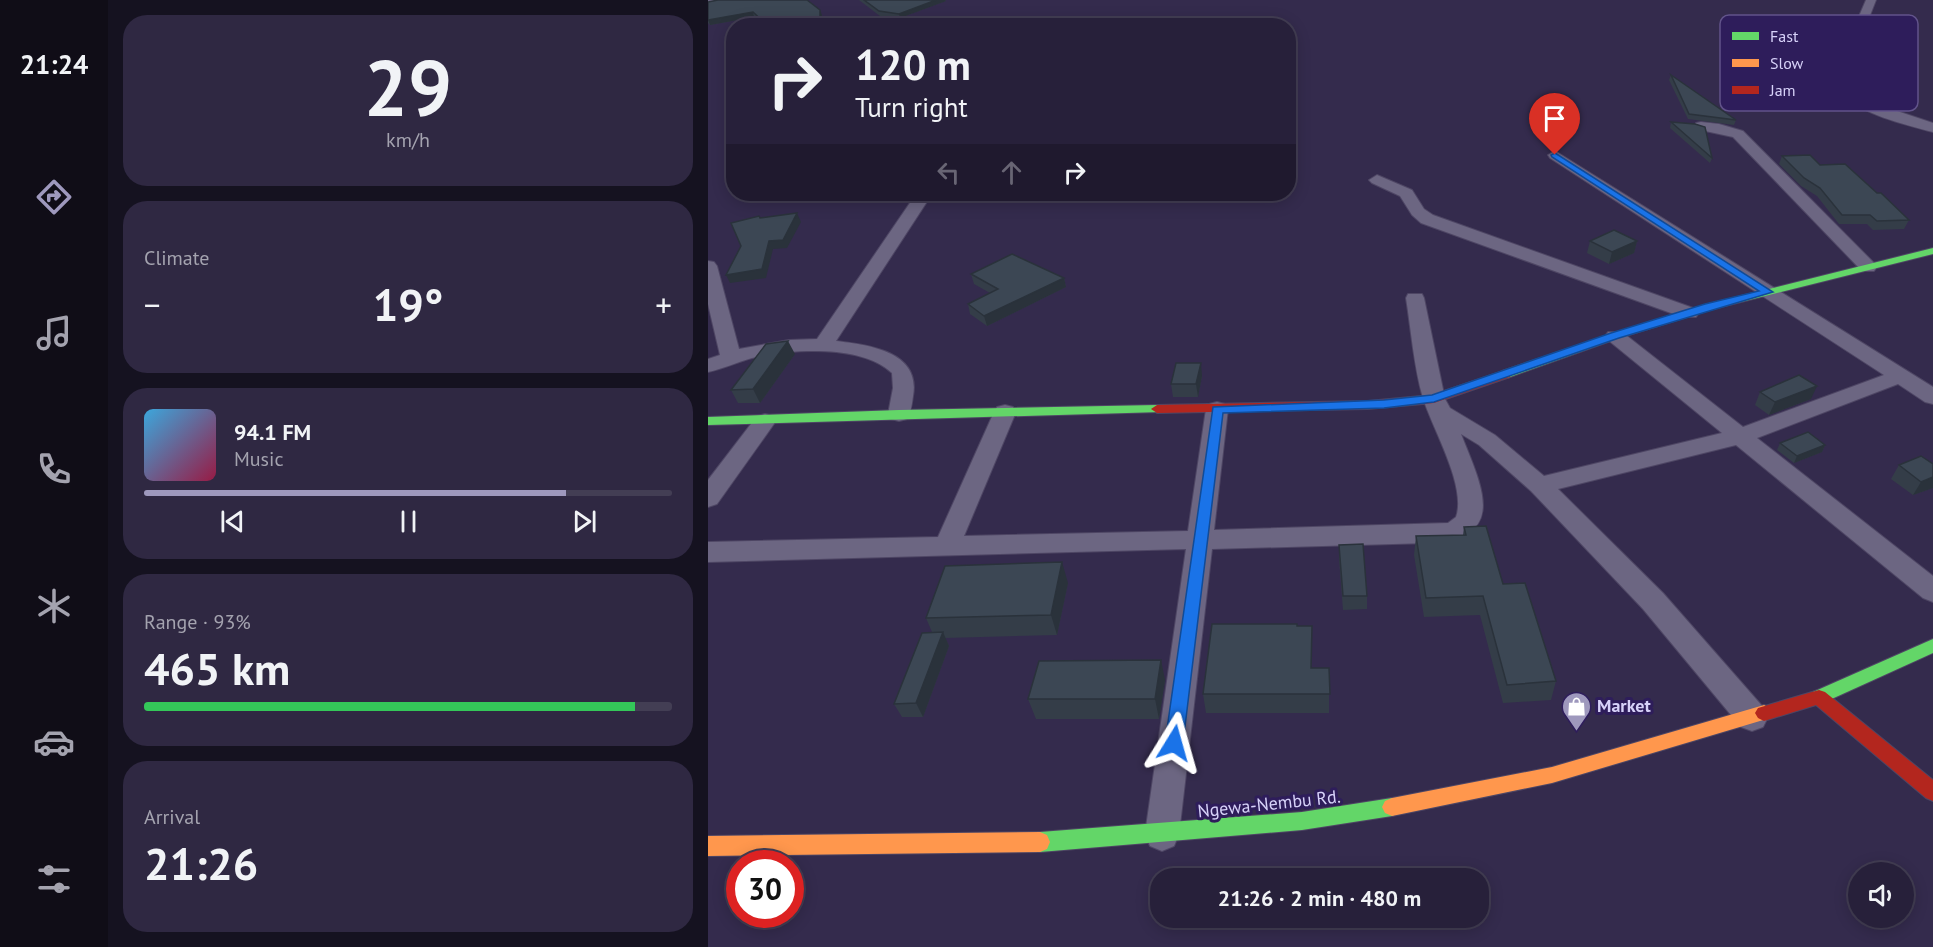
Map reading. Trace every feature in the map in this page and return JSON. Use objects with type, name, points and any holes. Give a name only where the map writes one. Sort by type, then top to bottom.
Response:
[{"type":"main road","points":[[708,421],[765,421],[899,414],[1390,404],[1438,406],[1615,336],[1689,313],[1933,251]]},
{"type":"main road","name":"Ngewa-Nembu Rd.","points":[[708,846],[1048,842],[1302,821],[1433,800],[1552,775],[1819,697],[1933,646]]},
{"type":"main road","points":[[1819,697],[1933,792]]},
{"type":"street","points":[[708,1],[715,0]]},
{"type":"street","points":[[1863,15],[1870,0]]},
{"type":"street","points":[[1887,111],[1933,128]]},
{"type":"street","points":[[1701,126],[1719,128],[1738,134],[1868,267]]},
{"type":"street","points":[[1555,155],[1933,397]]},
{"type":"street","points":[[1377,180],[1406,194],[1418,212],[1427,219],[1689,313]]},
{"type":"street","points":[[824,344],[919,201]]},
{"type":"street","points":[[708,266],[731,357]]},
{"type":"street","points":[[708,552],[1446,533],[1455,530],[1464,525],[1471,510],[1469,497],[1438,406],[1415,298]]},
{"type":"street","points":[[1615,336],[1933,591]]},
{"type":"street","points":[[708,366],[731,357],[790,346],[824,344],[858,350],[894,364],[902,373],[903,388],[899,414]]},
{"type":"street","points":[[1540,485],[1741,436],[1900,376]]},
{"type":"street","points":[[1438,406],[1487,440],[1540,485],[1653,601],[1752,717]]},
{"type":"street","points":[[1162,834],[1202,539],[1217,409]]},
{"type":"street","points":[[947,546],[1005,412]]},
{"type":"street","points":[[708,498],[765,421]]},
{"type":"building","points":[[807,0],[820,10],[820,18],[759,18],[753,12],[708,20],[708,2]]},
{"type":"building","points":[[864,0],[936,0],[899,14],[879,11]]},
{"type":"building","points":[[1671,75],[1736,120],[1689,114]]},
{"type":"building","points":[[1671,122],[1705,127],[1712,158]]},
{"type":"building","points":[[1810,155],[1820,165],[1845,164],[1877,193],[1881,193],[1909,220],[1877,221],[1870,215],[1842,215],[1820,188],[1804,178],[1782,156]]},
{"type":"building","points":[[797,213],[783,240],[769,241],[762,269],[726,275],[741,246],[731,223],[759,216],[760,218]]},
{"type":"building","points":[[1614,230],[1637,241],[1612,252],[1590,241]]},
{"type":"building","points":[[1012,254],[1064,278],[984,316],[968,304],[998,289],[971,274]]},
{"type":"building","points":[[788,341],[753,389],[731,390],[766,344]]},
{"type":"building","points":[[1176,363],[1201,363],[1196,384],[1171,384]]},
{"type":"building","points":[[1799,375],[1817,386],[1775,402],[1760,392]]},
{"type":"building","points":[[1808,432],[1825,445],[1797,456],[1780,443]]},
{"type":"building","points":[[1921,456],[1933,464],[1933,477],[1921,482],[1899,465]]},
{"type":"building","points":[[1486,526],[1503,584],[1525,583],[1556,681],[1507,685],[1483,596],[1426,598],[1416,536],[1466,535],[1464,527]]},
{"type":"building","points":[[1363,544],[1367,596],[1343,596],[1339,545]]},
{"type":"building","points":[[1062,562],[1051,615],[926,618],[945,566]]},
{"type":"building","points":[[1212,624],[1312,626],[1311,668],[1329,668],[1330,694],[1203,694]]},
{"type":"building","points":[[943,632],[916,703],[894,704],[922,633]]},
{"type":"building","points":[[1161,660],[1155,699],[1028,699],[1039,661]]},
{"type":"traffic: fast","points":[[1506,374],[1615,336],[1709,307],[1933,251]]},
{"type":"traffic: fast","points":[[708,421],[899,414],[1157,409]]},
{"type":"traffic: fast","points":[[1819,697],[1933,646]]},
{"type":"traffic: fast","points":[[1040,842],[1302,821],[1392,807]]},
{"type":"traffic: slow","points":[[1392,807],[1552,775],[1764,713]]},
{"type":"traffic: slow","points":[[708,846],[1040,842]]},
{"type":"traffic: jam","points":[[1157,409],[1368,405],[1434,399],[1506,374]]},
{"type":"traffic: jam","points":[[1764,713],[1819,697],[1933,792]]},
{"type":"place","name":"Market","points":[[1576,732]]},
{"type":"route","points":[[1174,743],[1217,409],[1384,404],[1434,399],[1615,336],[1709,307],[1768,292],[1555,155]]}]
